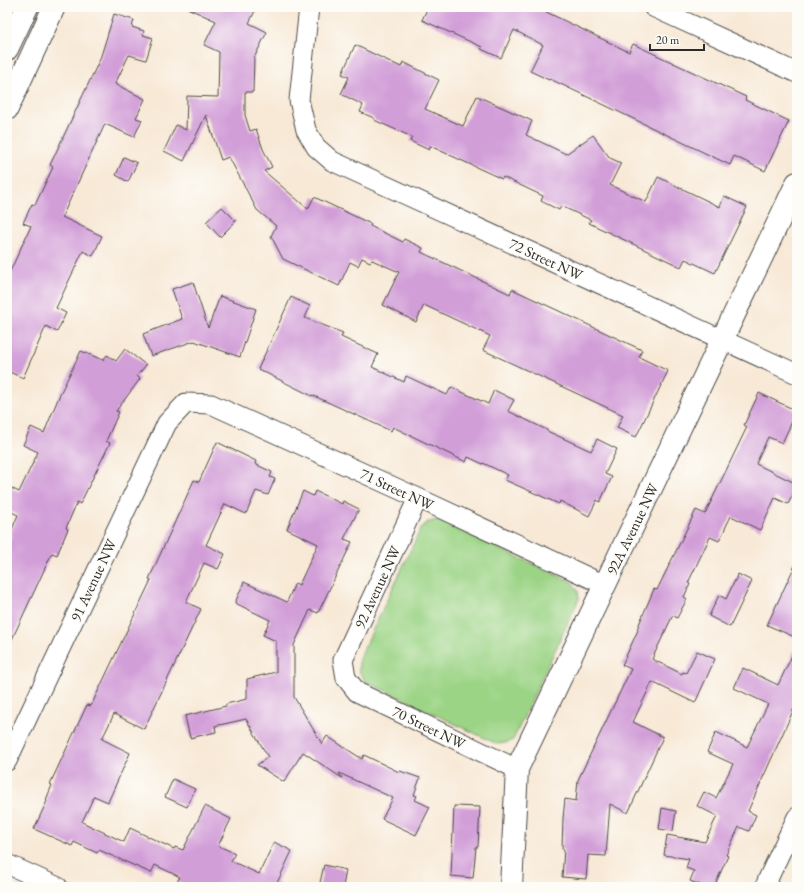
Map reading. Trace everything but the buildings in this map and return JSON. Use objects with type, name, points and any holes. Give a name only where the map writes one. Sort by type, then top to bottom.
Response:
[{"type":"street","points":[[7,48],[26,7]]},
{"type":"street","points":[[7,109],[54,7]]},
{"type":"street","name":"72 Street NW","points":[[308,7],[299,100],[306,130],[316,147],[332,161],[797,374]]},
{"type":"street","points":[[653,7],[797,74]]},
{"type":"street","name":"92A Avenue NW","points":[[511,887],[517,769],[797,183]]},
{"type":"street","name":"71 Street NW","points":[[186,403],[211,404],[605,585]]},
{"type":"street","name":"91 Avenue NW","points":[[7,761],[167,423],[186,403]]},
{"type":"street","name":"92 Avenue NW","points":[[346,678],[343,660],[418,498]]},
{"type":"street","name":"70 Street NW","points":[[346,678],[357,692],[517,769]]},
{"type":"street","points":[[766,887],[767,881],[797,817]]},
{"type":"street","points":[[7,864],[58,887]]},
{"type":"green space","points":[[437,520],[572,582],[578,591],[579,599],[513,740],[505,743],[497,744],[365,681],[359,671],[359,659],[421,528],[428,522]]}]
